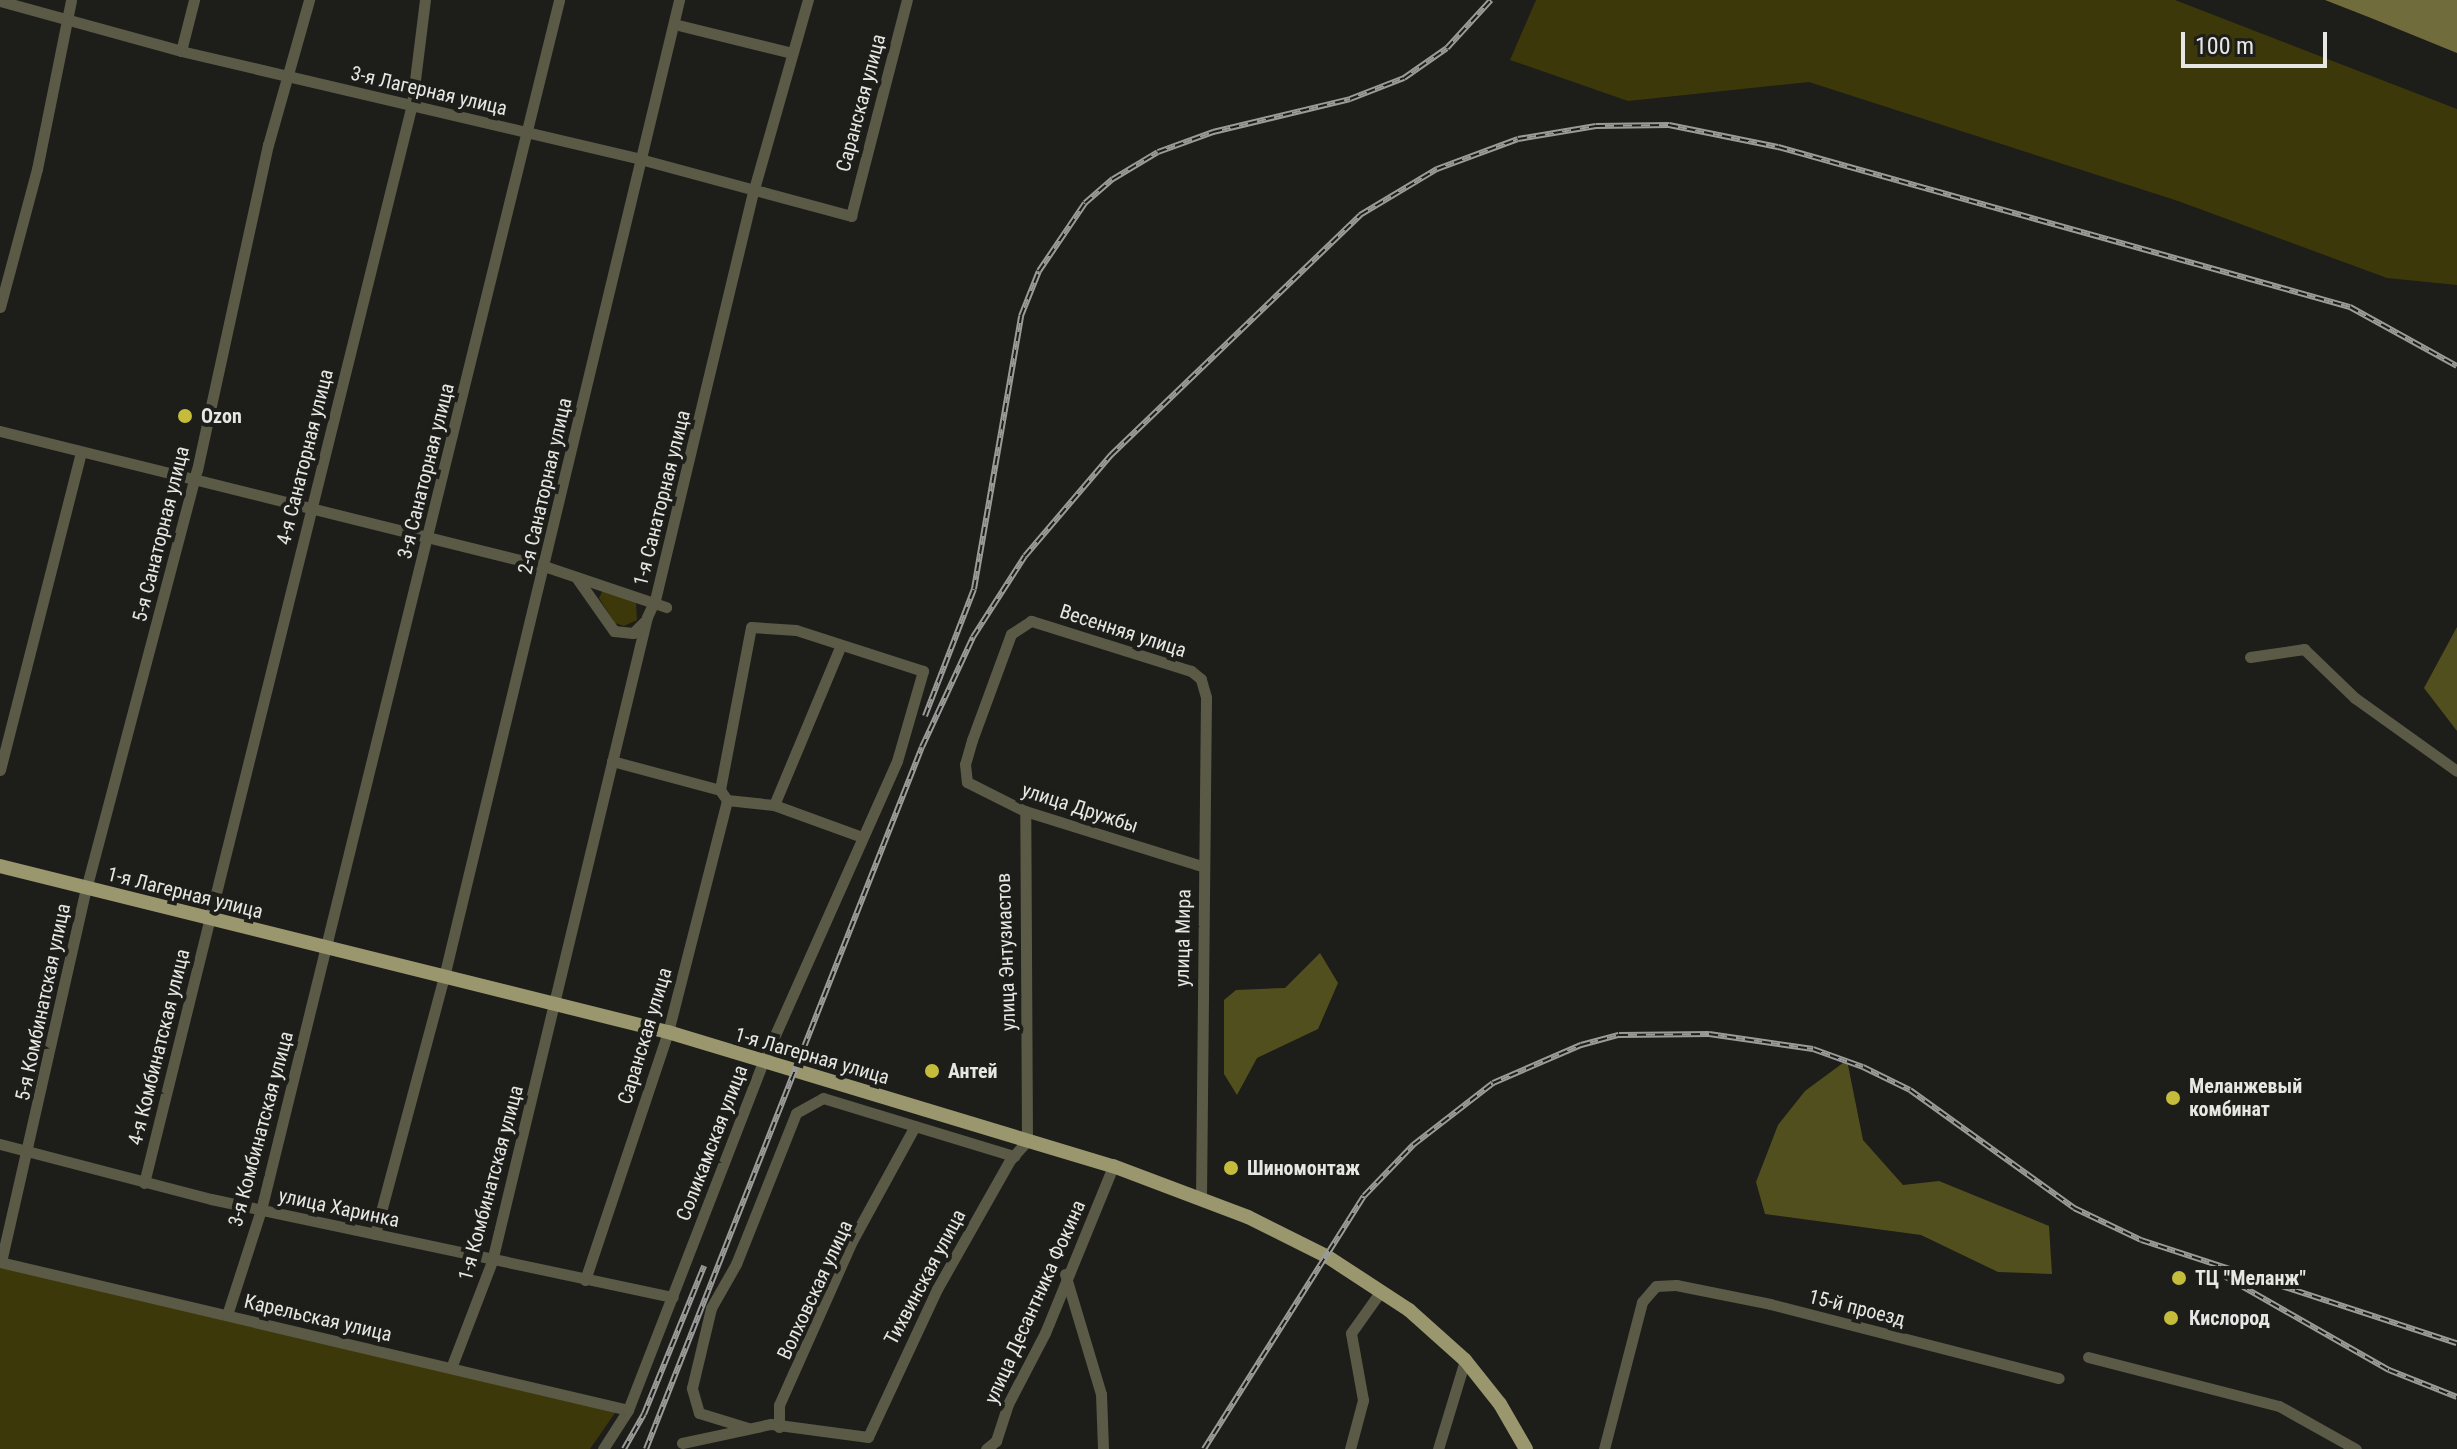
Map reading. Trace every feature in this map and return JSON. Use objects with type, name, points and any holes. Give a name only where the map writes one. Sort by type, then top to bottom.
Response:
[{"type":"main road","name":"1-я Лагерная улица","points":[[0,866],[443,981],[668,1032],[1113,1166],[1201,1199],[1288,1236],[1381,1291],[1465,1360],[1500,1404],[1526,1449]]},
{"type":"street","points":[[0,307],[37,169],[71,0]]},
{"type":"street","points":[[181,51],[194,0]]},
{"type":"street","name":"5-я Санаторная улица","points":[[86,889],[194,479],[268,145],[290,77],[309,0]]},
{"type":"street","name":"4-я Санаторная улица","points":[[209,920],[412,104],[425,0]]},
{"type":"street","name":"3-я Санаторная улица","points":[[325,950],[429,538],[559,0]]},
{"type":"street","name":"2-я Санаторная улица","points":[[375,1234],[443,981],[679,0]]},
{"type":"street","name":"1-я Санаторная улица","points":[[555,1004],[647,617],[655,600],[754,189],[808,0]]},
{"type":"street","name":"Саранская улица","points":[[851,216],[907,0]]},
{"type":"street","name":"3-я Лагерная улица","points":[[0,1],[67,17],[181,51],[640,159],[851,216]]},
{"type":"street","points":[[674,24],[792,53]]},
{"type":"street","points":[[0,431],[544,566],[634,592],[666,607]]},
{"type":"street","points":[[0,770],[81,452]]},
{"type":"street","points":[[576,576],[614,631],[633,633],[647,617],[644,602],[634,592]]},
{"type":"street","name":"Весенняя улица","points":[[965,764],[1011,634],[1031,621],[1191,671],[1201,679]]},
{"type":"street","name":"Саранская улица","points":[[585,1280],[668,1032],[724,795],[751,627],[796,630],[840,647]]},
{"type":"street","points":[[774,805],[840,647]]},
{"type":"street","name":"Соликамская улица","points":[[603,1449],[628,1410],[763,1062],[897,761],[923,671],[840,647]]},
{"type":"street","points":[[2250,657],[2304,649],[2355,698],[2457,771]]},
{"type":"street","name":"улица Мира","points":[[1201,679],[1206,697],[1201,1199]]},
{"type":"street","points":[[612,761],[724,795],[774,805],[862,837]]},
{"type":"street","name":"улица Дружбы","points":[[965,764],[967,782],[1025,811],[1202,866]]},
{"type":"street","name":"улица Энтузиастов","points":[[1025,811],[1027,1141]]},
{"type":"street","name":"5-я Комбинатская улица","points":[[0,1262],[30,1150],[86,889]]},
{"type":"street","name":"4-я Комбинатская улица","points":[[144,1183],[209,920]]},
{"type":"street","name":"3-я Комбинатская улица","points":[[227,1315],[261,1210],[325,950]]},
{"type":"street","name":"1-я Комбинатская улица","points":[[451,1368],[492,1261],[555,1004]]},
{"type":"street","points":[[750,1429],[699,1413],[692,1388],[711,1308],[736,1264],[796,1113],[823,1098],[1014,1156]]},
{"type":"street","name":"Волховская улица","points":[[779,1427],[779,1405],[852,1241],[915,1126]]},
{"type":"street","name":"Тихвинская улица","points":[[779,1427],[868,1437],[937,1289],[1014,1156],[1027,1141]]},
{"type":"street","name":"улица Харинка","points":[[0,1144],[144,1183],[261,1210],[673,1297]]},
{"type":"street","name":"улица Десантника Фокина","points":[[986,1449],[996,1441],[1113,1166]]},
{"type":"street","name":"Карельская улица","points":[[0,1262],[628,1410]]},
{"type":"street","points":[[1065,1274],[1095,1365],[1103,1449]]},
{"type":"street","name":"15-й проезд","points":[[1604,1449],[1647,1292],[1656,1286],[1687,1287],[2059,1378]]},
{"type":"street","points":[[1350,1449],[1363,1400],[1351,1333],[1381,1291]]},
{"type":"street","points":[[2088,1357],[2279,1406],[2356,1449]]},
{"type":"street","points":[[1438,1449],[1465,1360]]},
{"type":"street","points":[[682,1443],[750,1429],[779,1427]]},
{"type":"shaded area","points":[[1536,0],[2175,0],[2457,109],[2457,285],[2387,278],[2178,201],[1809,82],[1628,101],[1510,60]]},
{"type":"shaded area","points":[[2325,0],[2457,0],[2457,53],[2371,18]]},
{"type":"shaded area","points":[[603,590],[636,602],[637,620],[624,626],[615,623],[599,598]]},
{"type":"shaded area","points":[[2457,627],[2457,731],[2424,688]]},
{"type":"shaded area","points":[[1320,953],[1338,983],[1318,1029],[1257,1058],[1237,1095],[1224,1074],[1224,1000],[1236,990],[1285,988]]},
{"type":"shaded area","points":[[1847,1060],[1863,1140],[1903,1185],[1939,1181],[2049,1226],[2052,1274],[1998,1272],[1921,1235],[1765,1214],[1756,1182],[1778,1125],[1805,1091]]},
{"type":"shaded area","points":[[0,1265],[617,1410],[590,1449],[0,1449]]},
{"type":"railway","points":[[925,716],[974,589],[1021,316],[1039,271],[1085,203],[1113,179],[1158,152],[1213,132],[1350,99],[1404,78],[1447,48],[1491,0]]},
{"type":"railway","points":[[646,1449],[922,747],[973,637],[1025,556],[1111,455],[1360,215],[1437,169],[1518,139],[1596,126],[1669,125],[1778,147],[2350,307],[2457,366]]},
{"type":"railway","points":[[1204,1449],[1364,1196],[1413,1145],[1493,1083],[1581,1045],[1619,1035],[1709,1034],[1813,1049],[1863,1067],[1910,1090],[2074,1208],[2141,1240],[2457,1343]]},
{"type":"railway","points":[[624,1449],[644,1414],[704,1266]]},
{"type":"railway","points":[[2224,1276],[2389,1370],[2457,1397]]},
{"type":"place","name":"Ozon","points":[[185,416]]},
{"type":"place","name":"Антей","points":[[932,1071]]},
{"type":"place","name":"Меланжевый комбинат","points":[[2173,1098]]},
{"type":"place","name":"Шиномонтаж","points":[[1231,1168]]},
{"type":"place","name":"ТЦ \"Меланж\"","points":[[2179,1278]]},
{"type":"place","name":"Кислород","points":[[2171,1318]]}]
